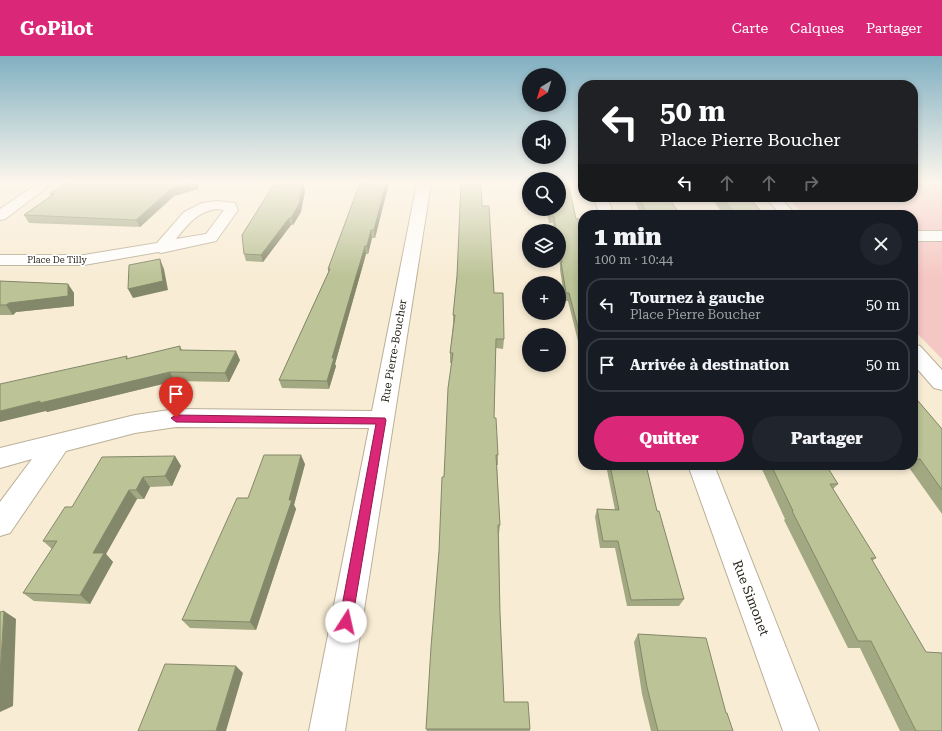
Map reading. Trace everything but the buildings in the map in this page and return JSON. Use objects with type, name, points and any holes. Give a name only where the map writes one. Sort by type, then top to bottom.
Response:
[{"type":"street","name":"Rue Pierre-Boucher","points":[[327,731],[418,214]]},
{"type":"street","points":[[918,236],[942,236]]},
{"type":"street","name":"Place De Tilly","points":[[0,260],[84,260],[161,248]]},
{"type":"street","points":[[918,357],[942,383]]},
{"type":"street","points":[[0,458],[135,424],[176,418],[381,420]]},
{"type":"street","points":[[0,524],[58,443]]},
{"type":"street","name":"Rue Simonet","points":[[703,470],[801,731]]},
{"type":"shaded area","points":[[918,214],[942,214],[942,359],[918,334]]},
{"type":"route","points":[[176,418],[381,420],[346,622]]}]
